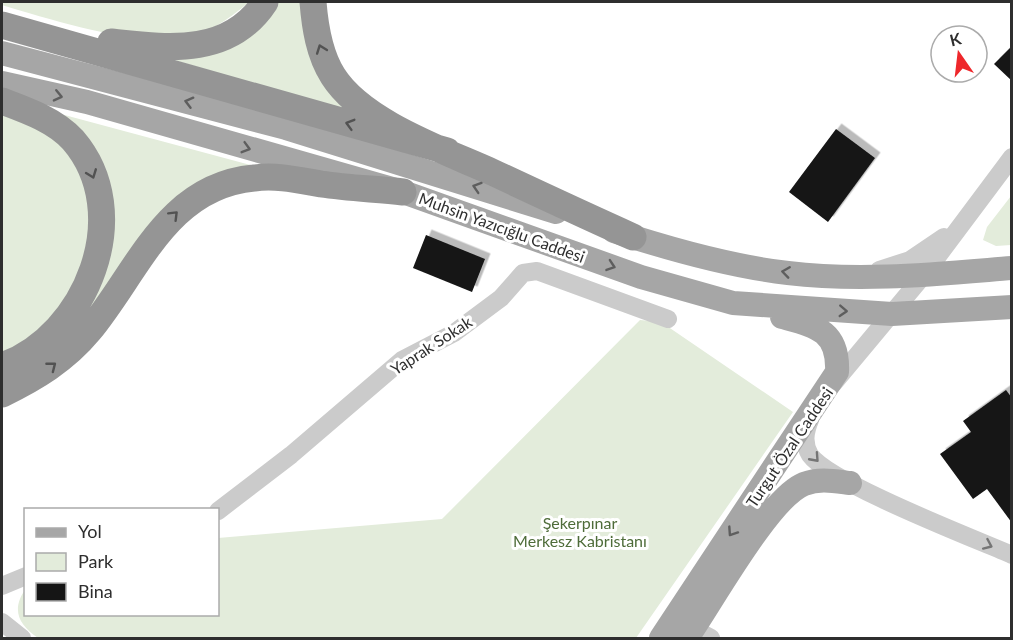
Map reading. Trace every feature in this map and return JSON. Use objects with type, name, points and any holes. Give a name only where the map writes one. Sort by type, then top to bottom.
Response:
[{"type":"highway","points":[[13,28],[159,47],[206,45],[244,24],[266,2]]},
{"type":"highway","points":[[313,2],[318,44],[333,76],[366,109],[385,121],[447,151],[633,237]]},
{"type":"highway","points":[[13,28],[447,151]]},
{"type":"highway","points":[[2,101],[53,124],[72,140],[87,161],[98,188],[102,222],[92,276],[79,301],[61,325],[34,348],[2,366]]},
{"type":"highway","points":[[2,394],[37,377],[69,353],[90,330],[156,235],[178,210],[202,194],[223,185],[252,178],[286,177],[323,184],[403,192]]},
{"type":"main road","name":"Muhsin Yazıcığlu Caddesi","points":[[2,53],[286,128],[633,237],[785,273],[923,276],[1011,268]]},
{"type":"main road","name":"Muhsin Yazıcığlu Caddesi","points":[[2,82],[87,102],[403,192],[641,277],[733,303],[892,314],[1011,307]]},
{"type":"main road","name":"Turgut Özal Caddesi","points":[[661,639],[837,372],[838,358],[826,333],[812,325],[733,303]]},
{"type":"main road","name":"Turgut Özal Caddesi","points":[[695,636],[781,500],[805,484],[827,480],[850,483]]},
{"type":"street","points":[[1011,157],[923,276],[819,402],[806,430],[806,447],[816,461],[850,483],[1011,555]]},
{"type":"street","points":[[846,276],[890,268],[910,260],[926,252],[964,221]]},
{"type":"street","name":"Yaprak Sokak","points":[[219,510],[291,455],[402,360],[454,333],[501,298],[523,273],[537,272],[668,319]]},
{"type":"street","points":[[2,586],[24,577]]},
{"type":"street","points":[[2,622],[22,639]]},
{"type":"green space","points":[[2,2],[249,2],[225,21],[197,35],[177,39],[157,39],[89,29],[2,5]]},
{"type":"green space","points":[[279,2],[303,2],[305,35],[312,63],[327,88],[349,113],[171,59],[264,20]]},
{"type":"green space","points":[[2,109],[41,130],[60,144],[79,172],[88,201],[90,231],[84,261],[71,290],[53,315],[30,337],[2,353]]},
{"type":"green space","points":[[57,113],[258,167],[215,175],[85,318],[111,239]]},
{"type":"green space","points":[[1011,196],[1011,245],[996,246],[983,240],[987,227]]},
{"type":"green space","name":"Şekerpınar Merkesz Kabristanı","points":[[640,320],[661,322],[793,412],[636,638],[38,638],[26,628],[19,617],[18,604],[24,592],[24,616],[219,616],[219,538],[442,519]]},
{"type":"building","points":[[1012,46],[1012,81],[994,64]]},
{"type":"building","points":[[836,129],[875,158],[828,222],[789,192]]},
{"type":"building","points":[[426,235],[485,259],[472,292],[413,268]]},
{"type":"building","points":[[1006,390],[1012,398],[1012,523],[987,489],[973,499],[940,454],[971,432],[963,421]]}]
